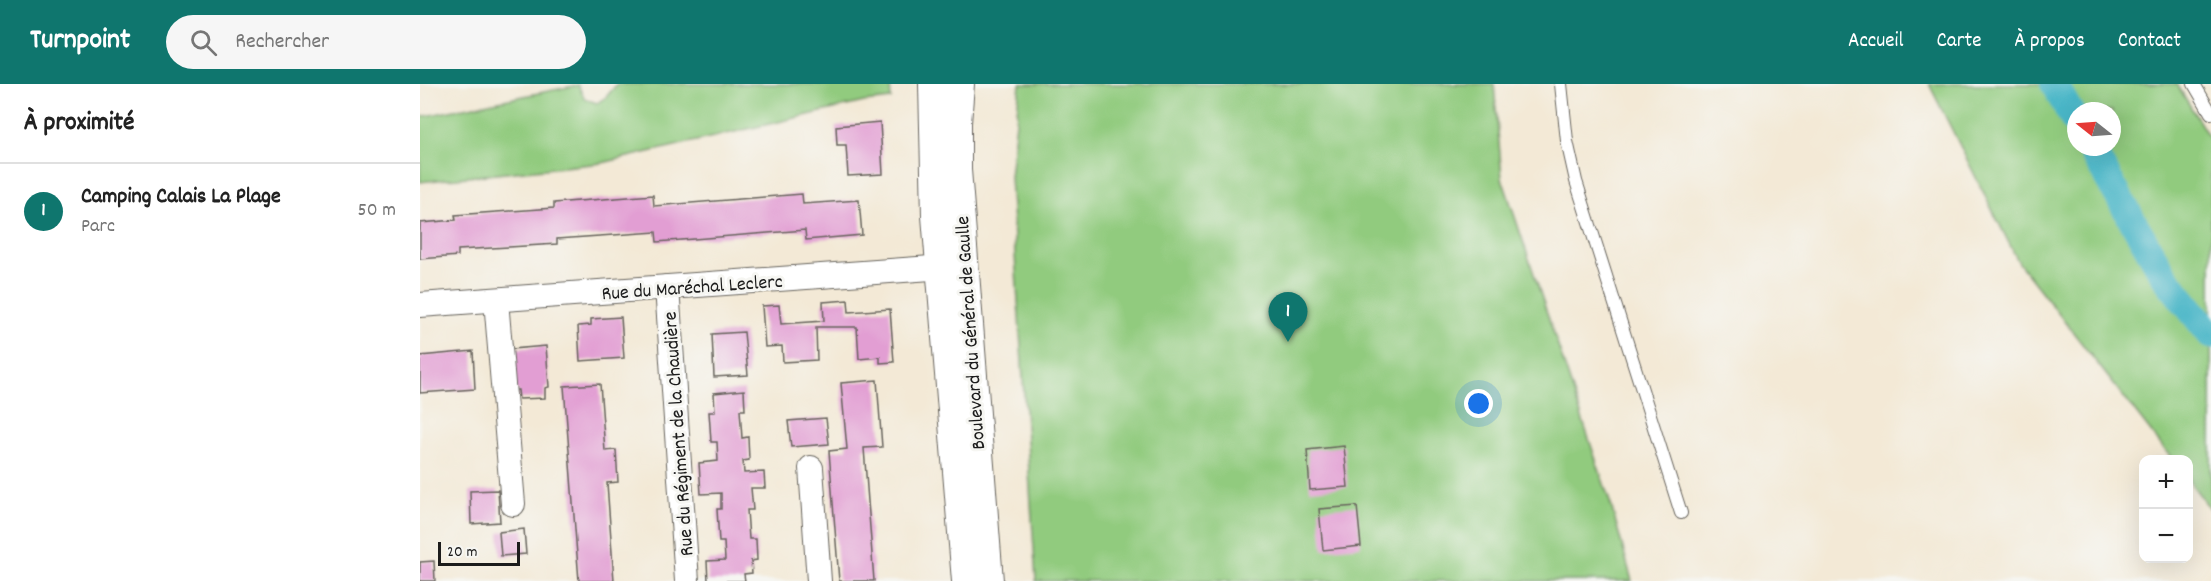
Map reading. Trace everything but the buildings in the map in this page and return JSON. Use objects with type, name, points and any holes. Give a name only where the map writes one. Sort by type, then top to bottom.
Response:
[{"type":"street","name":"Boulevard du Général de Gaulle","points":[[924,84],[934,129],[953,266],[988,581]]},
{"type":"street","name":"Boulevard du Général de Gaulle","points":[[934,84],[934,129]]},
{"type":"street","name":"Boulevard du Général de Gaulle","points":[[959,84],[955,146],[953,266],[967,581]]},
{"type":"street","name":"Rue du Maréchal Leclerc","points":[[420,305],[953,266]]},
{"type":"street","name":"Rue du Régiment de la Chaudière","points":[[667,287],[687,581]]},
{"type":"street","points":[[496,300],[513,504]]},
{"type":"street","points":[[811,468],[819,581]]},
{"type":"lane","points":[[1561,84],[1567,141],[1576,182],[1681,513]]},
{"type":"lane","points":[[2194,84],[2211,113]]},
{"type":"green space","points":[[617,84],[890,84],[891,99],[864,102],[602,163],[420,182],[420,117],[578,85],[585,99],[597,103],[606,97]]},
{"type":"green space","points":[[1020,84],[1494,84],[1502,178],[1611,505],[1632,581],[1036,581],[1010,177]]},
{"type":"green space","points":[[1929,84],[2177,84],[2211,141],[2211,510],[2193,486],[2193,455],[2169,455],[2019,263]]},
{"type":"waterway","points":[[2054,84],[2067,107]]},
{"type":"waterway","points":[[2095,156],[2165,277],[2211,335]]},
{"type":"place","name":"Camping Calais La Plage","points":[[1288,342]]}]
